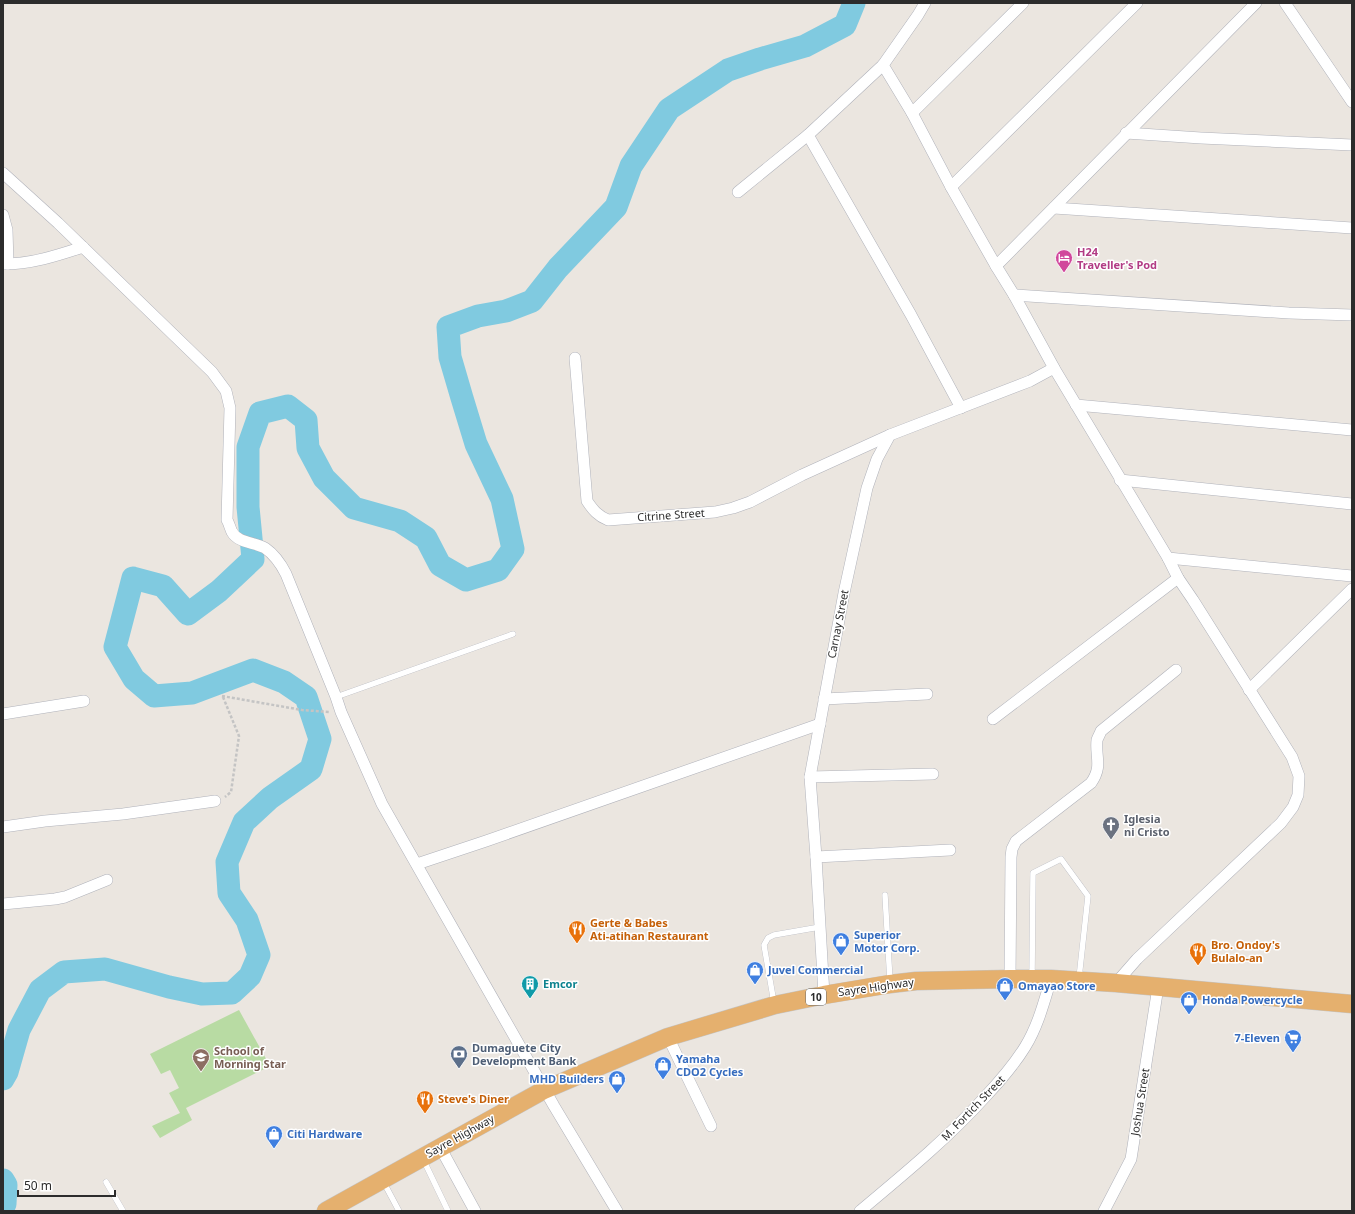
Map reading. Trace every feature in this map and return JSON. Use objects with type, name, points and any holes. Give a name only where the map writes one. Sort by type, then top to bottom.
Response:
[{"type":"highway","name":"Sayre Highway","points":[[326,1211],[544,1090],[668,1037],[775,1005],[824,995],[916,981],[1010,978],[1116,983],[1352,1004]]},
{"type":"street","points":[[738,192],[808,136],[883,65],[918,15],[924,3]]},
{"type":"street","points":[[912,113],[1023,3]]},
{"type":"street","points":[[951,187],[1137,3]]},
{"type":"street","points":[[996,266],[1256,3]]},
{"type":"street","points":[[1285,3],[1352,102]]},
{"type":"street","points":[[883,65],[912,113],[951,187],[1076,406],[1168,558],[1178,578],[1292,757],[1299,776],[1298,795],[1293,807],[1281,823],[1137,960],[1116,983]]},
{"type":"street","points":[[1126,133],[1352,145]]},
{"type":"street","points":[[808,136],[908,309],[961,408]]},
{"type":"street","points":[[3,173],[58,223],[212,372],[226,391],[230,408],[227,520],[232,532],[239,540],[264,548],[275,556],[281,564],[341,712],[382,804],[544,1090],[617,1211]]},
{"type":"street","points":[[1054,208],[1352,228]]},
{"type":"street","points":[[3,215],[7,230],[6,264],[35,261],[83,247]]},
{"type":"street","points":[[1014,295],[1289,313],[1352,315]]},
{"type":"street","name":"Citrine Street","points":[[576,358],[587,501],[593,511],[600,517],[608,520],[715,512],[733,508],[750,502],[802,475],[890,435]]},
{"type":"street","points":[[890,435],[1030,381],[1054,368]]},
{"type":"street","points":[[1076,406],[1352,430]]},
{"type":"street","name":"Carnay Street","points":[[824,995],[810,777],[844,593],[868,488],[877,459],[890,435]]},
{"type":"street","points":[[1120,480],[1352,504]]},
{"type":"street","points":[[1168,558],[1352,576]]},
{"type":"street","points":[[993,719],[1178,578]]},
{"type":"street","points":[[1249,690],[1352,589]]},
{"type":"street","points":[[1010,978],[1011,857],[1012,849],[1016,841],[1091,783],[1096,776],[1098,769],[1097,740],[1101,731],[1176,670]]},
{"type":"street","points":[[824,699],[927,694]]},
{"type":"street","points":[[3,714],[84,701]]},
{"type":"street","points":[[417,864],[820,724]]},
{"type":"street","points":[[810,777],[933,774]]},
{"type":"street","points":[[3,826],[123,814],[215,801]]},
{"type":"street","points":[[816,857],[950,850]]},
{"type":"street","points":[[3,904],[64,897],[107,880]]},
{"type":"street","name":"M. Fortich Street","points":[[860,1211],[925,1156],[969,1114],[995,1086],[1025,1047],[1051,979]]},
{"type":"street","name":"Joshua Street","points":[[1104,1211],[1131,1159],[1158,987]]},
{"type":"street","points":[[668,1037],[712,1126]]},
{"type":"street","points":[[440,1147],[475,1211]]},
{"type":"lane","points":[[336,697],[513,634]]},
{"type":"lane","points":[[1032,979],[1033,873],[1061,859],[1088,896],[1079,981]]},
{"type":"lane","points":[[886,896],[890,984]]},
{"type":"lane","points":[[775,1005],[764,945],[768,938],[774,935],[820,927]]},
{"type":"lane","points":[[422,1157],[448,1211]]},
{"type":"lane","points":[[382,1179],[399,1211]]},
{"type":"lane","points":[[106,1182],[123,1211]]},
{"type":"path","points":[[215,801],[222,799],[231,792],[239,736],[222,696],[302,710],[341,712]]},
{"type":"green space","points":[[239,1010],[270,1066],[186,1108],[192,1120],[160,1138],[152,1126],[180,1113],[169,1093],[179,1088],[170,1070],[161,1074],[150,1054]]},
{"type":"waterway","points":[[3,1079],[7,1072],[19,1030],[40,990],[64,972],[105,969],[169,987],[202,994],[232,993],[250,976],[259,955],[247,920],[229,893],[227,862],[244,822],[270,798],[311,769],[320,739],[306,697],[284,682],[253,670],[192,693],[154,696],[134,679],[115,647],[133,578],[163,586],[188,614],[219,591],[253,559],[248,507],[248,447],[260,413],[288,406],[306,420],[308,448],[324,478],[354,508],[400,521],[426,538],[440,565],[466,580],[498,570],[513,549],[502,499],[476,444],[462,398],[450,357],[448,327],[478,316],[506,311],[532,301],[558,268],[616,207],[631,166],[669,109],[728,70],[805,46],[845,25],[854,3]]},
{"type":"waterway","points":[[3,1180],[6,1185],[5,1204],[3,1205]]},
{"type":"place","name":"H24 Traveller's Pod","points":[[1064,273]]},
{"type":"place","name":"Iglesia ni Cristo","points":[[1111,840]]},
{"type":"place","name":"Gerte & Babes Ati-atihan Restaurant","points":[[577,944]]},
{"type":"place","name":"Superior Motor Corp.","points":[[841,956]]},
{"type":"place","name":"Bro. Ondoy's Bulalo-an","points":[[1198,966]]},
{"type":"place","name":"Juvel Commercial","points":[[755,985]]},
{"type":"place","name":"Emcor","points":[[530,999]]},
{"type":"place","name":"Omayao Store","points":[[1005,1001]]},
{"type":"place","name":"Honda Powercycle","points":[[1189,1015]]},
{"type":"place","name":"7-Eleven","points":[[1293,1053]]},
{"type":"place","name":"Dumaguete City Development Bank","points":[[459,1069]]},
{"type":"place","name":"School of Morning Star","points":[[201,1072]]},
{"type":"place","name":"Yamaha CDO2 Cycles","points":[[663,1080]]},
{"type":"place","name":"MHD Builders","points":[[617,1094]]},
{"type":"place","name":"Steve's Diner","points":[[425,1114]]},
{"type":"place","name":"Citi Hardware","points":[[274,1149]]}]
